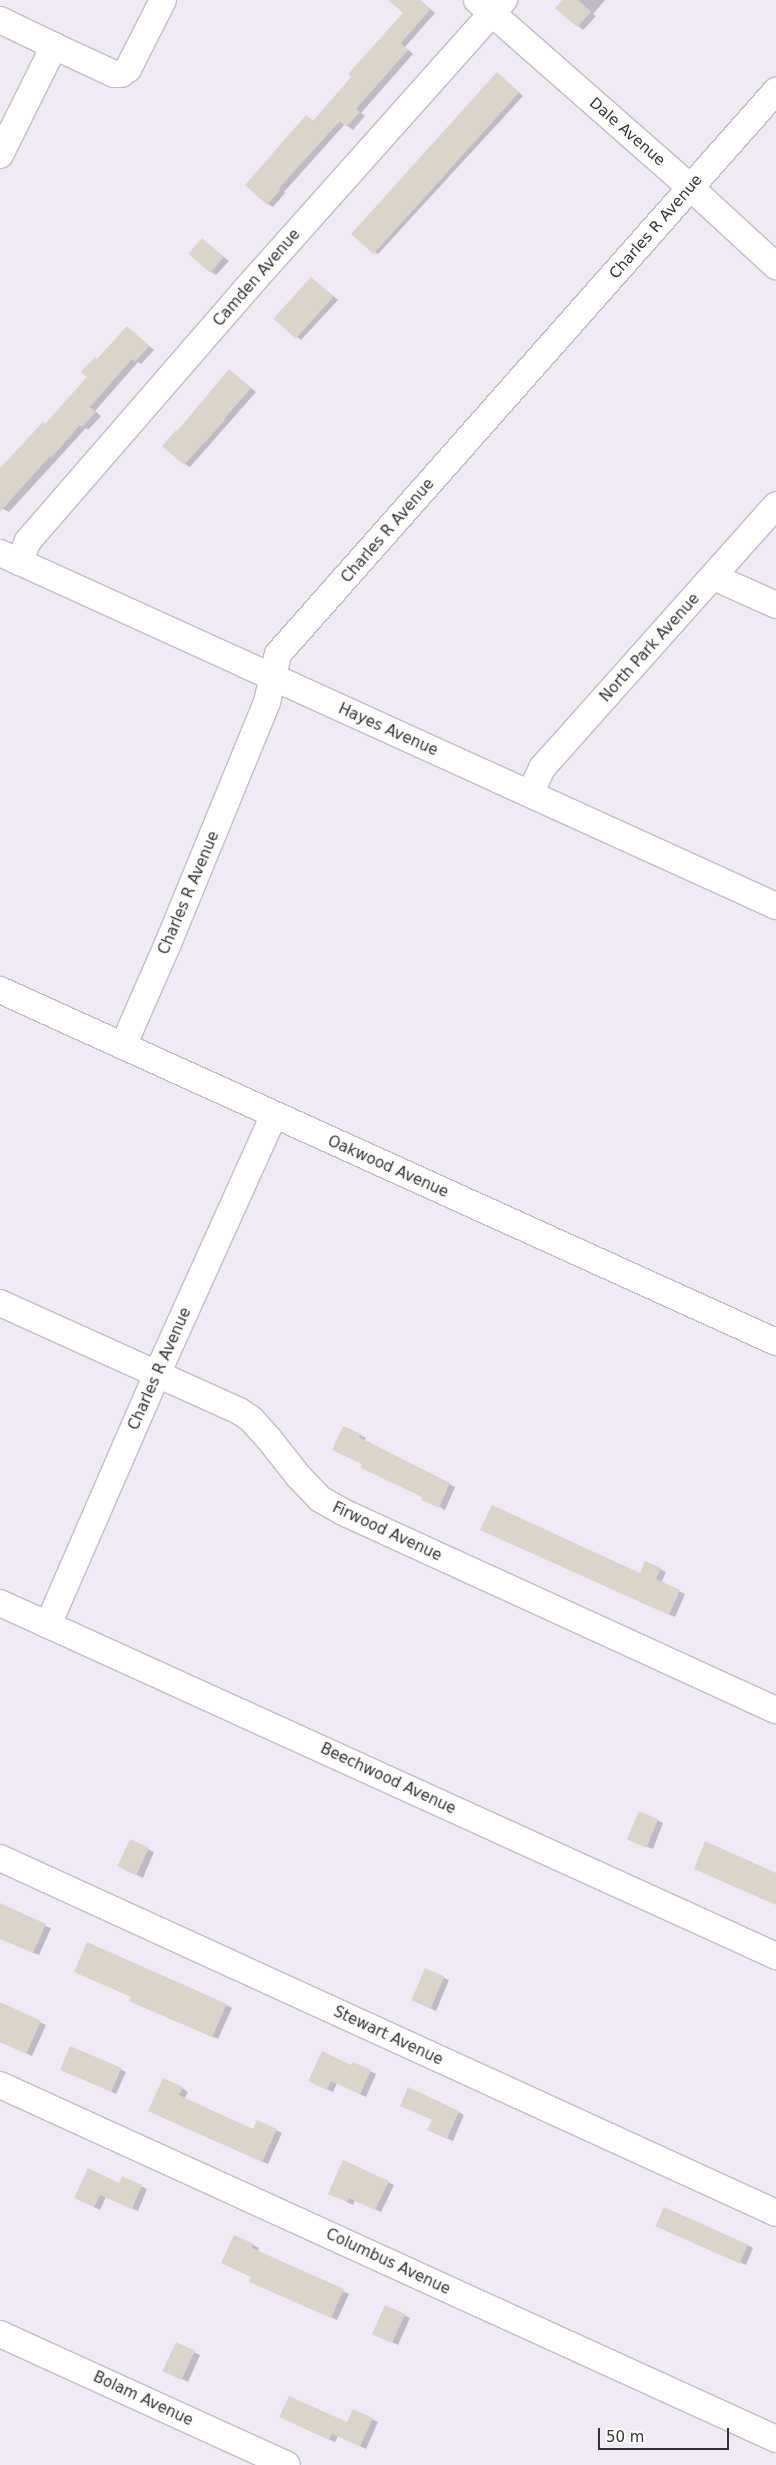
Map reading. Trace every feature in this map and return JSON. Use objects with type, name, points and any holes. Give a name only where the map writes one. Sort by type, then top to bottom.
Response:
[{"type":"street","points":[[0,20],[114,74],[121,74],[128,69],[163,0]]},
{"type":"street","name":"Dale Avenue","points":[[491,4],[776,266]]},
{"type":"street","name":"Camden Avenue","points":[[9,558],[28,541],[491,4]]},
{"type":"street","points":[[0,155],[54,46]]},
{"type":"street","name":"Charles R Avenue","points":[[123,1046],[230,795],[267,702],[278,654],[776,90]]},
{"type":"street","name":"North Park Avenue","points":[[530,794],[542,768],[714,577],[776,505]]},
{"type":"street","name":"Hayes Avenue","points":[[9,558],[776,906]]},
{"type":"street","points":[[714,577],[776,604]]},
{"type":"street","name":"Oakwood Avenue","points":[[0,990],[776,1342]]},
{"type":"street","name":"Charles R Avenue","points":[[48,1625],[157,1374],[274,1115]]},
{"type":"street","name":"Firwood Avenue","points":[[0,1303],[239,1411],[251,1419],[320,1499],[343,1512],[776,1710]]},
{"type":"street","name":"Beechwood Avenue","points":[[0,1603],[776,1956]]},
{"type":"street","name":"Stewart Avenue","points":[[0,1858],[776,2213]]},
{"type":"street","name":"Columbus Avenue","points":[[0,2084],[776,2439]]},
{"type":"street","name":"Bolam Avenue","points":[[0,2334],[287,2465]]},
{"type":"building","points":[[388,0],[420,0],[430,10],[401,43],[408,50],[356,109],[360,112],[346,127],[340,121],[279,188],[281,189],[267,205],[245,185],[306,115],[313,121],[351,77],[348,74],[403,13]]},
{"type":"building","points":[[562,0],[578,0],[591,12],[577,27],[555,8]]},
{"type":"building","points":[[497,72],[519,92],[373,254],[351,234]]},
{"type":"building","points":[[202,238],[224,257],[210,273],[188,254]]},
{"type":"building","points":[[311,277],[333,297],[296,339],[274,319]]},
{"type":"building","points":[[127,326],[149,346],[135,362],[132,359],[90,407],[96,412],[82,427],[80,425],[51,458],[50,456],[0,512],[0,468],[43,422],[45,424],[87,377],[81,372],[95,357],[97,359]]},
{"type":"building","points":[[229,369],[251,388],[184,465],[162,446]]},
{"type":"building","points":[[343,1426],[361,1434],[359,1437],[450,1483],[439,1508],[421,1500],[422,1497],[361,1468],[362,1464],[332,1450]]},
{"type":"building","points":[[492,1505],[640,1573],[645,1561],[661,1568],[656,1579],[680,1590],[669,1615],[480,1530]]},
{"type":"building","points":[[639,1811],[658,1819],[646,1848],[627,1840]]},
{"type":"building","points":[[130,1839],[149,1848],[136,1875],[117,1866]]},
{"type":"building","points":[[705,1841],[776,1873],[776,1905],[694,1869]]},
{"type":"building","points":[[0,1903],[46,1924],[33,1953],[0,1939]]},
{"type":"building","points":[[87,1942],[227,2004],[212,2037],[129,2001],[131,1997],[74,1972]]},
{"type":"building","points":[[425,1968],[444,1976],[431,2008],[411,2000]]},
{"type":"building","points":[[0,2002],[41,2021],[26,2054],[0,2042]]},
{"type":"building","points":[[70,2046],[122,2068],[111,2092],[60,2070]]},
{"type":"building","points":[[322,2051],[351,2065],[353,2062],[371,2070],[360,2094],[331,2081],[327,2090],[308,2081]]},
{"type":"building","points":[[163,2078],[183,2087],[179,2095],[253,2129],[257,2120],[277,2129],[262,2162],[148,2111]]},
{"type":"building","points":[[408,2087],[459,2111],[447,2139],[427,2130],[432,2120],[400,2106]]},
{"type":"building","points":[[343,2160],[389,2181],[375,2210],[349,2198],[347,2202],[328,2194]]},
{"type":"building","points":[[88,2168],[119,2183],[122,2176],[142,2185],[132,2209],[100,2195],[94,2207],[74,2198]]},
{"type":"building","points":[[664,2207],[748,2244],[740,2264],[655,2226]]},
{"type":"building","points":[[234,2235],[254,2244],[252,2248],[344,2289],[331,2318],[249,2282],[251,2277],[221,2263]]},
{"type":"building","points":[[385,2305],[405,2314],[392,2343],[372,2334]]},
{"type":"building","points":[[176,2342],[195,2351],[182,2380],[162,2371]]},
{"type":"building","points":[[289,2396],[347,2422],[353,2409],[373,2418],[360,2446],[332,2434],[329,2440],[279,2417]]}]
